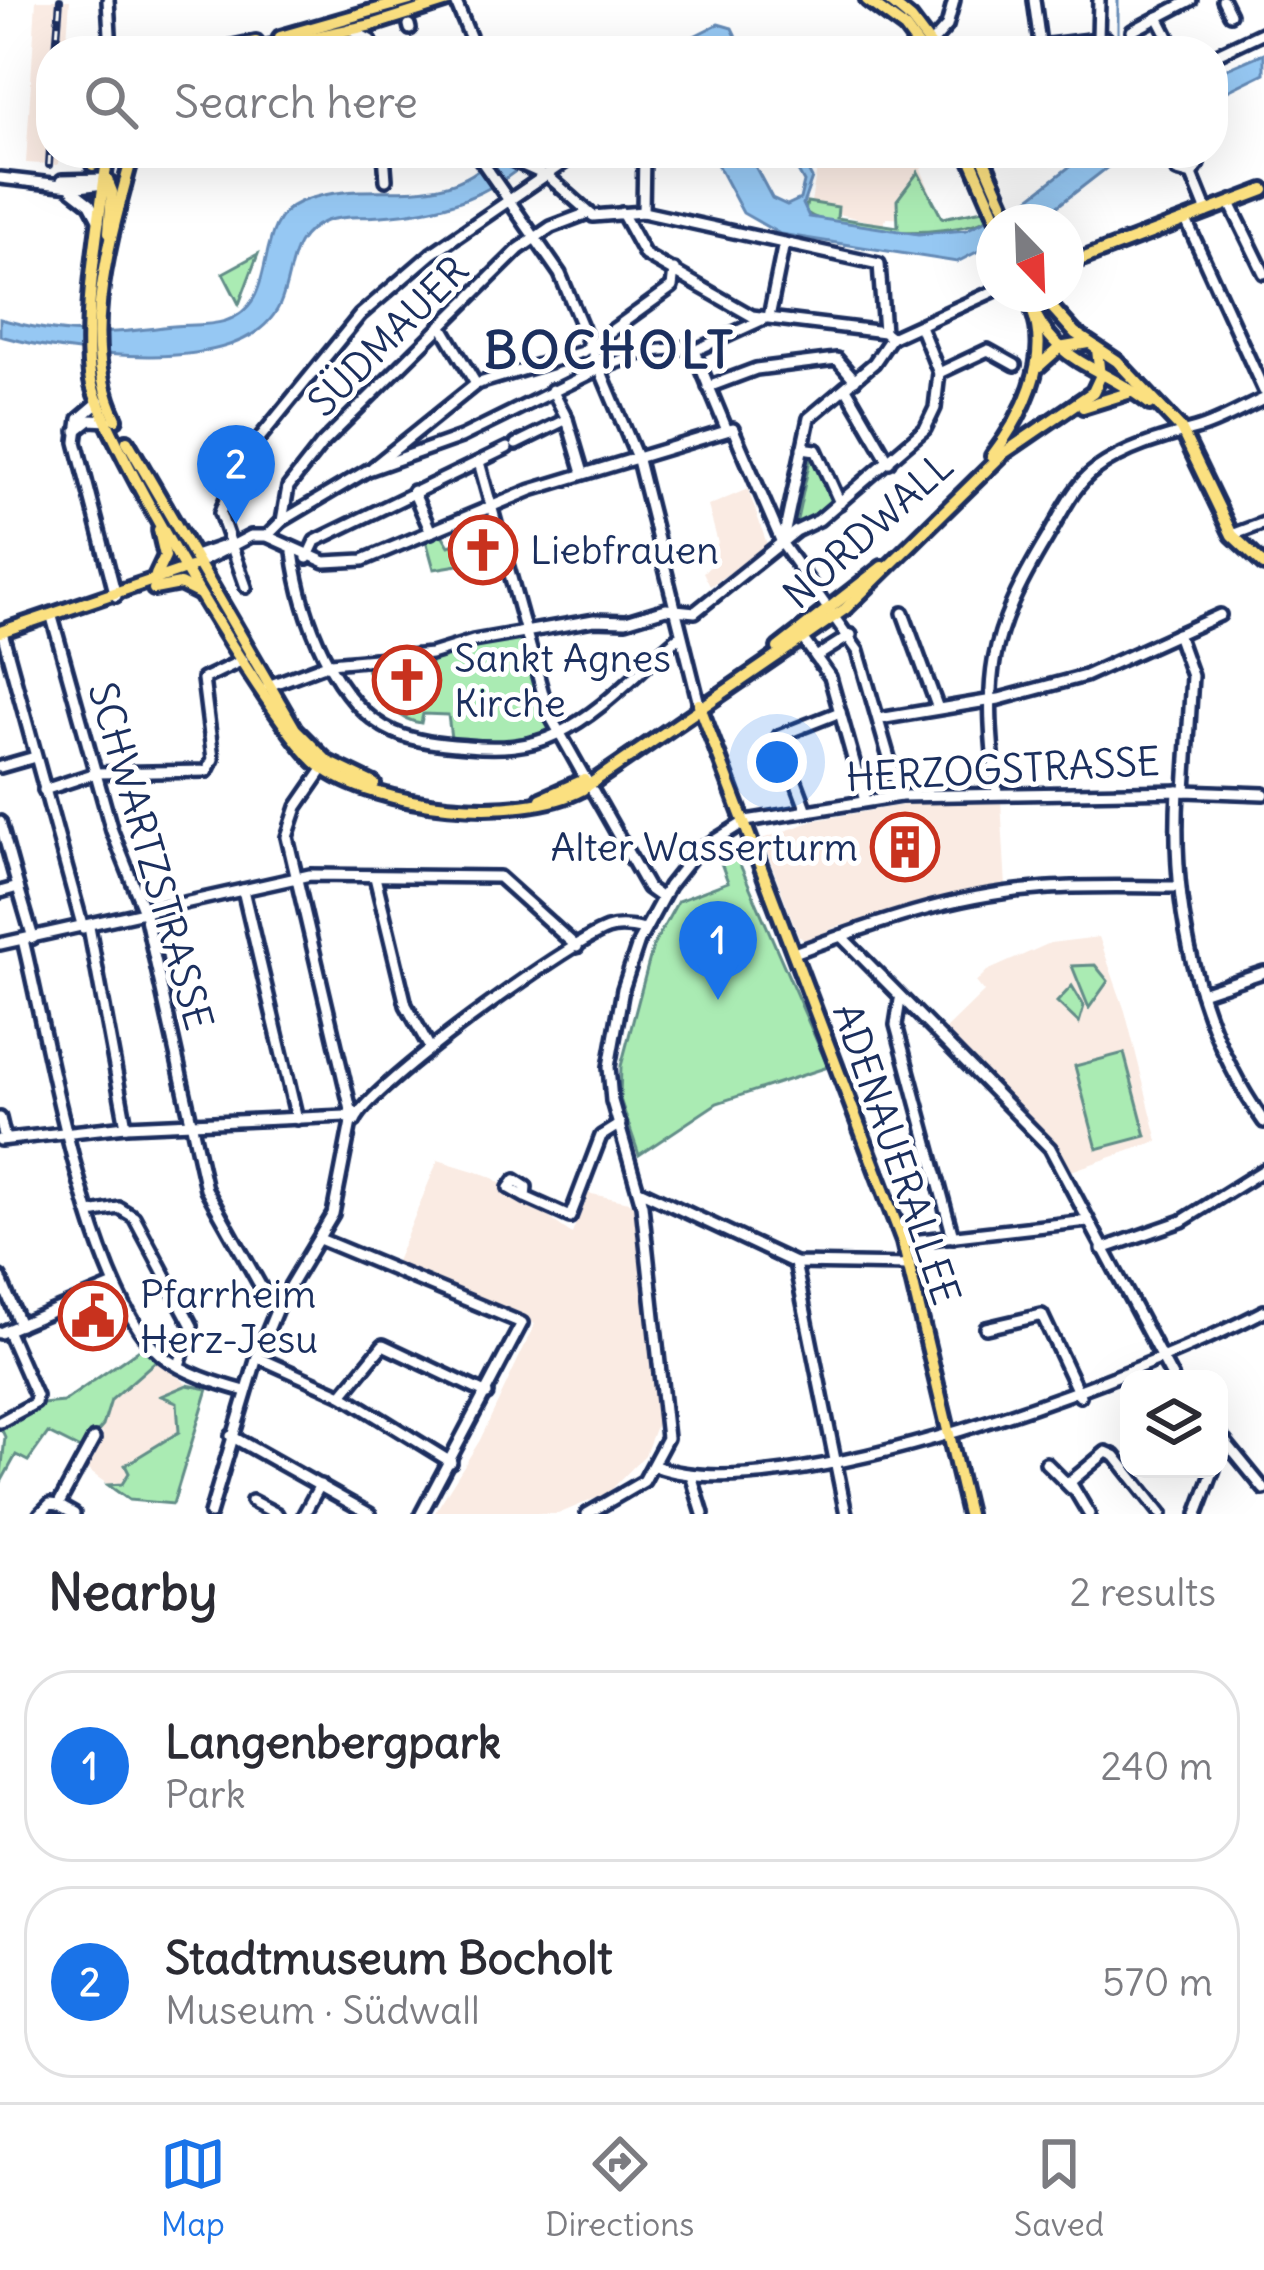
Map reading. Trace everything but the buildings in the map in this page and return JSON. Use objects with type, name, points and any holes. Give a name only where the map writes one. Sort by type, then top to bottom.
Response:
[{"type":"main road","points":[[361,17],[374,0]]},
{"type":"main road","points":[[402,15],[410,0]]},
{"type":"main road","points":[[318,36],[453,0]]},
{"type":"main road","points":[[867,0],[914,36]]},
{"type":"main road","points":[[888,0],[918,36]]},
{"type":"main road","points":[[279,36],[361,17],[402,15]]},
{"type":"main road","points":[[107,168],[95,326],[99,402],[154,510],[238,633],[295,729],[326,765]]},
{"type":"main road","points":[[976,168],[996,204]]},
{"type":"main road","points":[[986,168],[997,204]]},
{"type":"main road","points":[[106,182],[129,169]]},
{"type":"main road","points":[[95,326],[129,169]]},
{"type":"main road","points":[[105,283],[112,204],[106,182]]},
{"type":"main road","points":[[1084,256],[1264,190]]},
{"type":"main road","points":[[1033,312],[1059,348],[1100,377],[1138,394],[1181,429]]},
{"type":"main road","name":"NORDWALL","points":[[700,706],[834,613],[983,466],[1011,424],[1034,368],[1040,337],[1033,312]]},
{"type":"main road","points":[[1058,312],[1092,346],[1117,361],[1181,429],[1232,535],[1264,565]]},
{"type":"main road","points":[[1059,348],[1092,346]]},
{"type":"main road","points":[[1058,418],[1093,392],[1100,377],[1092,346]]},
{"type":"main road","name":"NORDWALL","points":[[1034,368],[1059,348]]},
{"type":"main road","points":[[94,358],[117,423],[206,600],[292,738],[326,765],[389,795],[485,808],[547,805],[589,785],[700,706]]},
{"type":"main road","points":[[1058,418],[1106,397],[1138,394]]},
{"type":"main road","name":"NORDWALL","points":[[700,706],[803,640],[1004,453],[1058,418]]},
{"type":"main road","points":[[1011,424],[1017,433],[1029,435]]},
{"type":"main road","points":[[154,510],[165,556],[156,575]]},
{"type":"main road","points":[[122,594],[191,563]]},
{"type":"main road","points":[[1,632],[122,594],[191,563]]},
{"type":"main road","points":[[122,594],[180,584],[206,600]]},
{"type":"main road","name":"ADENAUERALLEE","points":[[700,706],[903,1242],[968,1514]]},
{"type":"street","points":[[108,0],[110,36]]},
{"type":"street","points":[[453,0],[469,36]]},
{"type":"street","points":[[939,36],[954,0]]},
{"type":"street","points":[[1034,0],[1039,36]]},
{"type":"street","points":[[1099,0],[1102,36]]},
{"type":"street","points":[[1132,31],[1191,0]]},
{"type":"street","points":[[1222,0],[1230,14]]},
{"type":"street","points":[[1158,17],[1168,36]]},
{"type":"street","points":[[350,29],[363,36]]},
{"type":"street","points":[[1228,49],[1264,32]]},
{"type":"street","points":[[0,166],[20,179]]},
{"type":"street","points":[[73,179],[85,168]]},
{"type":"street","points":[[385,168],[386,180]]},
{"type":"street","points":[[486,168],[560,274],[638,460],[670,609],[700,706]]},
{"type":"street","points":[[529,168],[549,177],[599,218],[643,212],[883,268],[887,335],[850,384],[809,418],[783,545]]},
{"type":"street","points":[[246,587],[220,513],[240,462],[322,356],[413,268],[560,168]]},
{"type":"street","points":[[643,212],[644,168]]},
{"type":"street","points":[[1176,168],[1192,175]]},
{"type":"street","points":[[1192,175],[1196,168]]},
{"type":"street","points":[[1192,175],[1207,212]]},
{"type":"street","points":[[0,178],[79,187],[106,182]]},
{"type":"street","points":[[51,181],[106,182]]},
{"type":"street","points":[[51,181],[78,191],[100,225]]},
{"type":"street","points":[[1230,203],[1264,273]]},
{"type":"street","name":"SÜDMAUER","points":[[267,536],[282,521],[288,487],[308,460],[441,325],[534,236],[588,213]]},
{"type":"street","points":[[622,213],[641,252],[752,316],[887,335],[920,326],[976,300]]},
{"type":"street","points":[[997,793],[987,700],[992,660],[1012,596],[1075,493],[1097,468],[1181,429],[1194,430],[1264,395],[1186,220]]},
{"type":"street","points":[[769,317],[784,243]]},
{"type":"street","points":[[663,293],[674,281],[674,270]]},
{"type":"street","points":[[282,521],[368,470],[476,384],[590,347],[689,278]]},
{"type":"street","points":[[368,470],[461,437],[599,369],[644,352],[692,352],[769,317]]},
{"type":"street","points":[[441,325],[476,384]]},
{"type":"street","points":[[268,686],[330,663],[431,654],[525,633],[626,621],[670,609],[688,614],[701,608],[840,503],[929,422],[940,373],[920,326]]},
{"type":"street","points":[[940,373],[988,350],[1015,364]]},
{"type":"street","points":[[692,352],[783,545],[850,635],[900,796]]},
{"type":"street","points":[[708,387],[756,369],[837,359],[889,462]]},
{"type":"street","points":[[552,389],[587,472]]},
{"type":"street","points":[[99,402],[81,416],[76,431],[78,458],[122,594]]},
{"type":"street","points":[[307,558],[315,541],[566,419]]},
{"type":"street","points":[[76,431],[90,420],[109,421]]},
{"type":"street","points":[[191,563],[251,536],[267,536],[307,558],[363,560],[587,472],[638,460],[729,428]]},
{"type":"street","points":[[802,448],[816,450],[840,503]]},
{"type":"street","points":[[479,462],[525,633],[560,733],[648,888],[662,898]]},
{"type":"street","points":[[413,491],[431,532]]},
{"type":"street","points":[[1232,535],[1264,523]]},
{"type":"street","points":[[293,552],[310,621],[330,663],[370,715],[409,738],[506,748],[560,733],[680,636]]},
{"type":"street","points":[[903,613],[937,706]]},
{"type":"street","points":[[879,719],[1085,676],[1220,615]]},
{"type":"street","name":"SCHWARTZSTRASSE","points":[[52,617],[96,773],[145,914],[206,1189],[266,1296],[278,1306]]},
{"type":"street","points":[[1,632],[86,927],[125,1126]]},
{"type":"street","points":[[1177,634],[1192,676],[1178,887],[1202,993],[1219,1041],[1264,1122]]},
{"type":"street","points":[[816,657],[850,635]]},
{"type":"street","points":[[803,640],[830,677],[865,801]]},
{"type":"street","points":[[44,790],[96,773],[207,771],[213,759],[203,679],[243,660]]},
{"type":"street","points":[[807,811],[779,736],[841,712]]},
{"type":"street","points":[[0,767],[35,757]]},
{"type":"street","points":[[210,1514],[257,1357],[278,1306],[322,1240],[338,1197],[352,1115],[287,837],[292,819],[326,765]]},
{"type":"street","name":"HERZOGSTRASSE","points":[[746,821],[900,796],[1181,790],[1264,794]]},
{"type":"street","points":[[587,1514],[626,1496],[656,1466],[669,1426],[639,1190],[610,1092],[610,1045],[642,935],[662,898],[696,852],[746,821]]},
{"type":"street","points":[[0,822],[90,1214],[112,1286],[149,1343],[179,1365],[245,1391]]},
{"type":"street","points":[[375,877],[406,1005],[430,1048]]},
{"type":"street","points":[[0,944],[296,878],[499,877],[577,947]]},
{"type":"street","points":[[0,892],[18,887]]},
{"type":"street","points":[[794,952],[960,901],[1009,892],[1178,887]]},
{"type":"street","points":[[243,890],[297,1119]]},
{"type":"street","points":[[0,1118],[2,1140],[125,1126],[352,1115],[430,1048],[577,947],[617,928],[642,935]]},
{"type":"street","points":[[841,936],[1050,1148],[1166,1370]]},
{"type":"street","points":[[1202,993],[1264,972]]},
{"type":"street","points":[[900,1000],[896,1025],[953,1237]]},
{"type":"street","points":[[525,1197],[570,1217],[602,1136],[620,1124]]},
{"type":"street","points":[[1102,1249],[1205,1210],[1264,1170]]},
{"type":"street","points":[[639,1190],[795,1262],[910,1265]]},
{"type":"street","points":[[90,1214],[119,1208],[134,1217],[192,1326],[179,1365]]},
{"type":"street","points":[[903,1242],[1088,1221]]},
{"type":"street","points":[[322,1240],[522,1323],[421,1514]]},
{"type":"street","points":[[795,1262],[846,1514]]},
{"type":"street","points":[[0,1277],[20,1325]]},
{"type":"street","points":[[0,1422],[34,1403],[35,1396],[4,1332],[112,1286]]},
{"type":"street","points":[[656,1466],[692,1478],[761,1479],[836,1468],[951,1440],[1161,1364],[1264,1311]]},
{"type":"street","points":[[986,1328],[1042,1315],[1080,1396]]},
{"type":"street","points":[[342,1395],[383,1345],[487,1394]]},
{"type":"street","points":[[257,1357],[342,1395],[451,1462]]},
{"type":"street","points":[[231,1436],[370,1514]]},
{"type":"street","points":[[58,1505],[94,1439]]},
{"type":"street","points":[[1228,1445],[1264,1489]]},
{"type":"street","points":[[1070,1488],[1073,1477],[1101,1454],[1120,1452]]},
{"type":"street","points":[[1115,1456],[1158,1513]]},
{"type":"street","points":[[1046,1463],[1089,1514]]},
{"type":"street","points":[[692,1478],[704,1514]]},
{"type":"street","points":[[1197,1514],[1211,1478]]},
{"type":"street","points":[[304,1514],[320,1485]]},
{"type":"street","points":[[252,1501],[277,1514]]},
{"type":"street","points":[[40,1514],[50,1504],[74,1514]]},
{"type":"shaded area","points":[[36,0],[70,0],[67,36],[36,36],[36,164],[26,163]]},
{"type":"shaded area","points":[[817,168],[922,168],[942,220],[886,218],[884,225],[810,207]]},
{"type":"shaded area","points":[[619,325],[633,356],[599,369],[589,347]]},
{"type":"shaded area","points":[[748,489],[768,547],[710,586],[703,572],[711,566],[704,555],[718,543],[708,506]]},
{"type":"shaded area","points":[[1001,801],[1006,887],[850,927],[841,925],[805,941],[798,935],[762,839],[816,820],[909,804]]},
{"type":"shaded area","points":[[1099,937],[1125,1011],[1158,1141],[1068,1172],[1052,1144],[941,1034],[984,992],[976,982],[987,971],[1050,943]]},
{"type":"shaded area","points":[[438,1160],[490,1176],[572,1234],[587,1193],[634,1203],[660,1415],[645,1455],[608,1493],[558,1514],[434,1514],[480,1440],[535,1324],[395,1264]]},
{"type":"shaded area","points":[[144,1349],[187,1384],[208,1389],[173,1504],[129,1500],[85,1468],[103,1434],[65,1410]]},
{"type":"green space","points":[[918,172],[942,218],[976,211],[976,223],[894,232],[842,226],[805,212],[807,202],[838,207],[837,218],[898,227],[897,200]]},
{"type":"green space","points":[[258,254],[239,304],[223,273]]},
{"type":"green space","points":[[811,455],[832,501],[795,529]]},
{"type":"green space","points":[[441,533],[449,546],[461,542],[464,564],[434,569],[426,540]]},
{"type":"green space","points":[[522,637],[551,731],[503,742],[451,738],[448,715],[423,714],[421,723],[411,721],[388,703],[366,668],[366,664],[391,661],[391,681],[398,692],[429,680],[432,656]]},
{"type":"green space","points":[[728,837],[828,1067],[717,1103],[639,1155],[620,1099],[621,1066],[653,946],[678,901],[728,882],[714,844]]},
{"type":"green space","points":[[1095,965],[1108,981],[1089,1008],[1072,966]]},
{"type":"green space","points":[[1072,986],[1084,1006],[1079,1023],[1057,1002]]},
{"type":"green space","points":[[1124,1053],[1146,1136],[1097,1149],[1075,1066]]},
{"type":"green space","points":[[144,1346],[158,1359],[111,1400],[103,1426],[82,1450],[48,1433],[28,1461],[16,1455],[0,1484],[5,1437],[0,1426],[42,1404],[63,1402]]},
{"type":"green space","points":[[187,1385],[208,1389],[173,1504],[129,1500],[108,1485],[122,1484],[129,1473],[125,1465],[179,1432],[177,1402],[161,1396]]},
{"type":"water","points":[[718,24],[732,28],[736,36],[694,36]]},
{"type":"water","points":[[1264,53],[1264,73],[1228,91],[1228,69]]},
{"type":"water","points":[[519,168],[483,191],[444,206],[333,219],[313,228],[298,245],[280,304],[261,329],[231,344],[152,356],[67,350],[0,336],[0,319],[81,333],[225,321],[236,317],[254,298],[273,231],[288,209],[326,194],[429,189],[476,172]]},
{"type":"water","points":[[719,168],[756,168],[772,198],[787,205],[800,199],[804,182],[796,168],[807,168],[812,178],[803,204],[809,217],[918,234],[976,225],[976,252],[957,262],[780,234],[743,213]]},
{"type":"water","points":[[1068,168],[1107,168],[1060,204],[1019,204]]},
{"type":"waterway","points":[[1118,0],[1118,36]]},
{"type":"tunnel","points":[[1015,365],[1029,367]]},
{"type":"railway","points":[[57,36],[60,0]]},
{"type":"place","name":"Stadtmuseum Bocholt","points":[[236,524]]},
{"type":"place","name":"Liebfrauen","points":[[483,550]]},
{"type":"place","name":"Sankt Agnes Kirche","points":[[407,680]]},
{"type":"place","name":"Alter Wasserturm","points":[[905,847]]},
{"type":"place","name":"Langenbergpark","points":[[718,1000]]},
{"type":"place","name":"Pfarrheim Herz-Jesu","points":[[93,1316]]},
{"type":"district","name":"BOCHOLT","points":[[610,350]]}]
